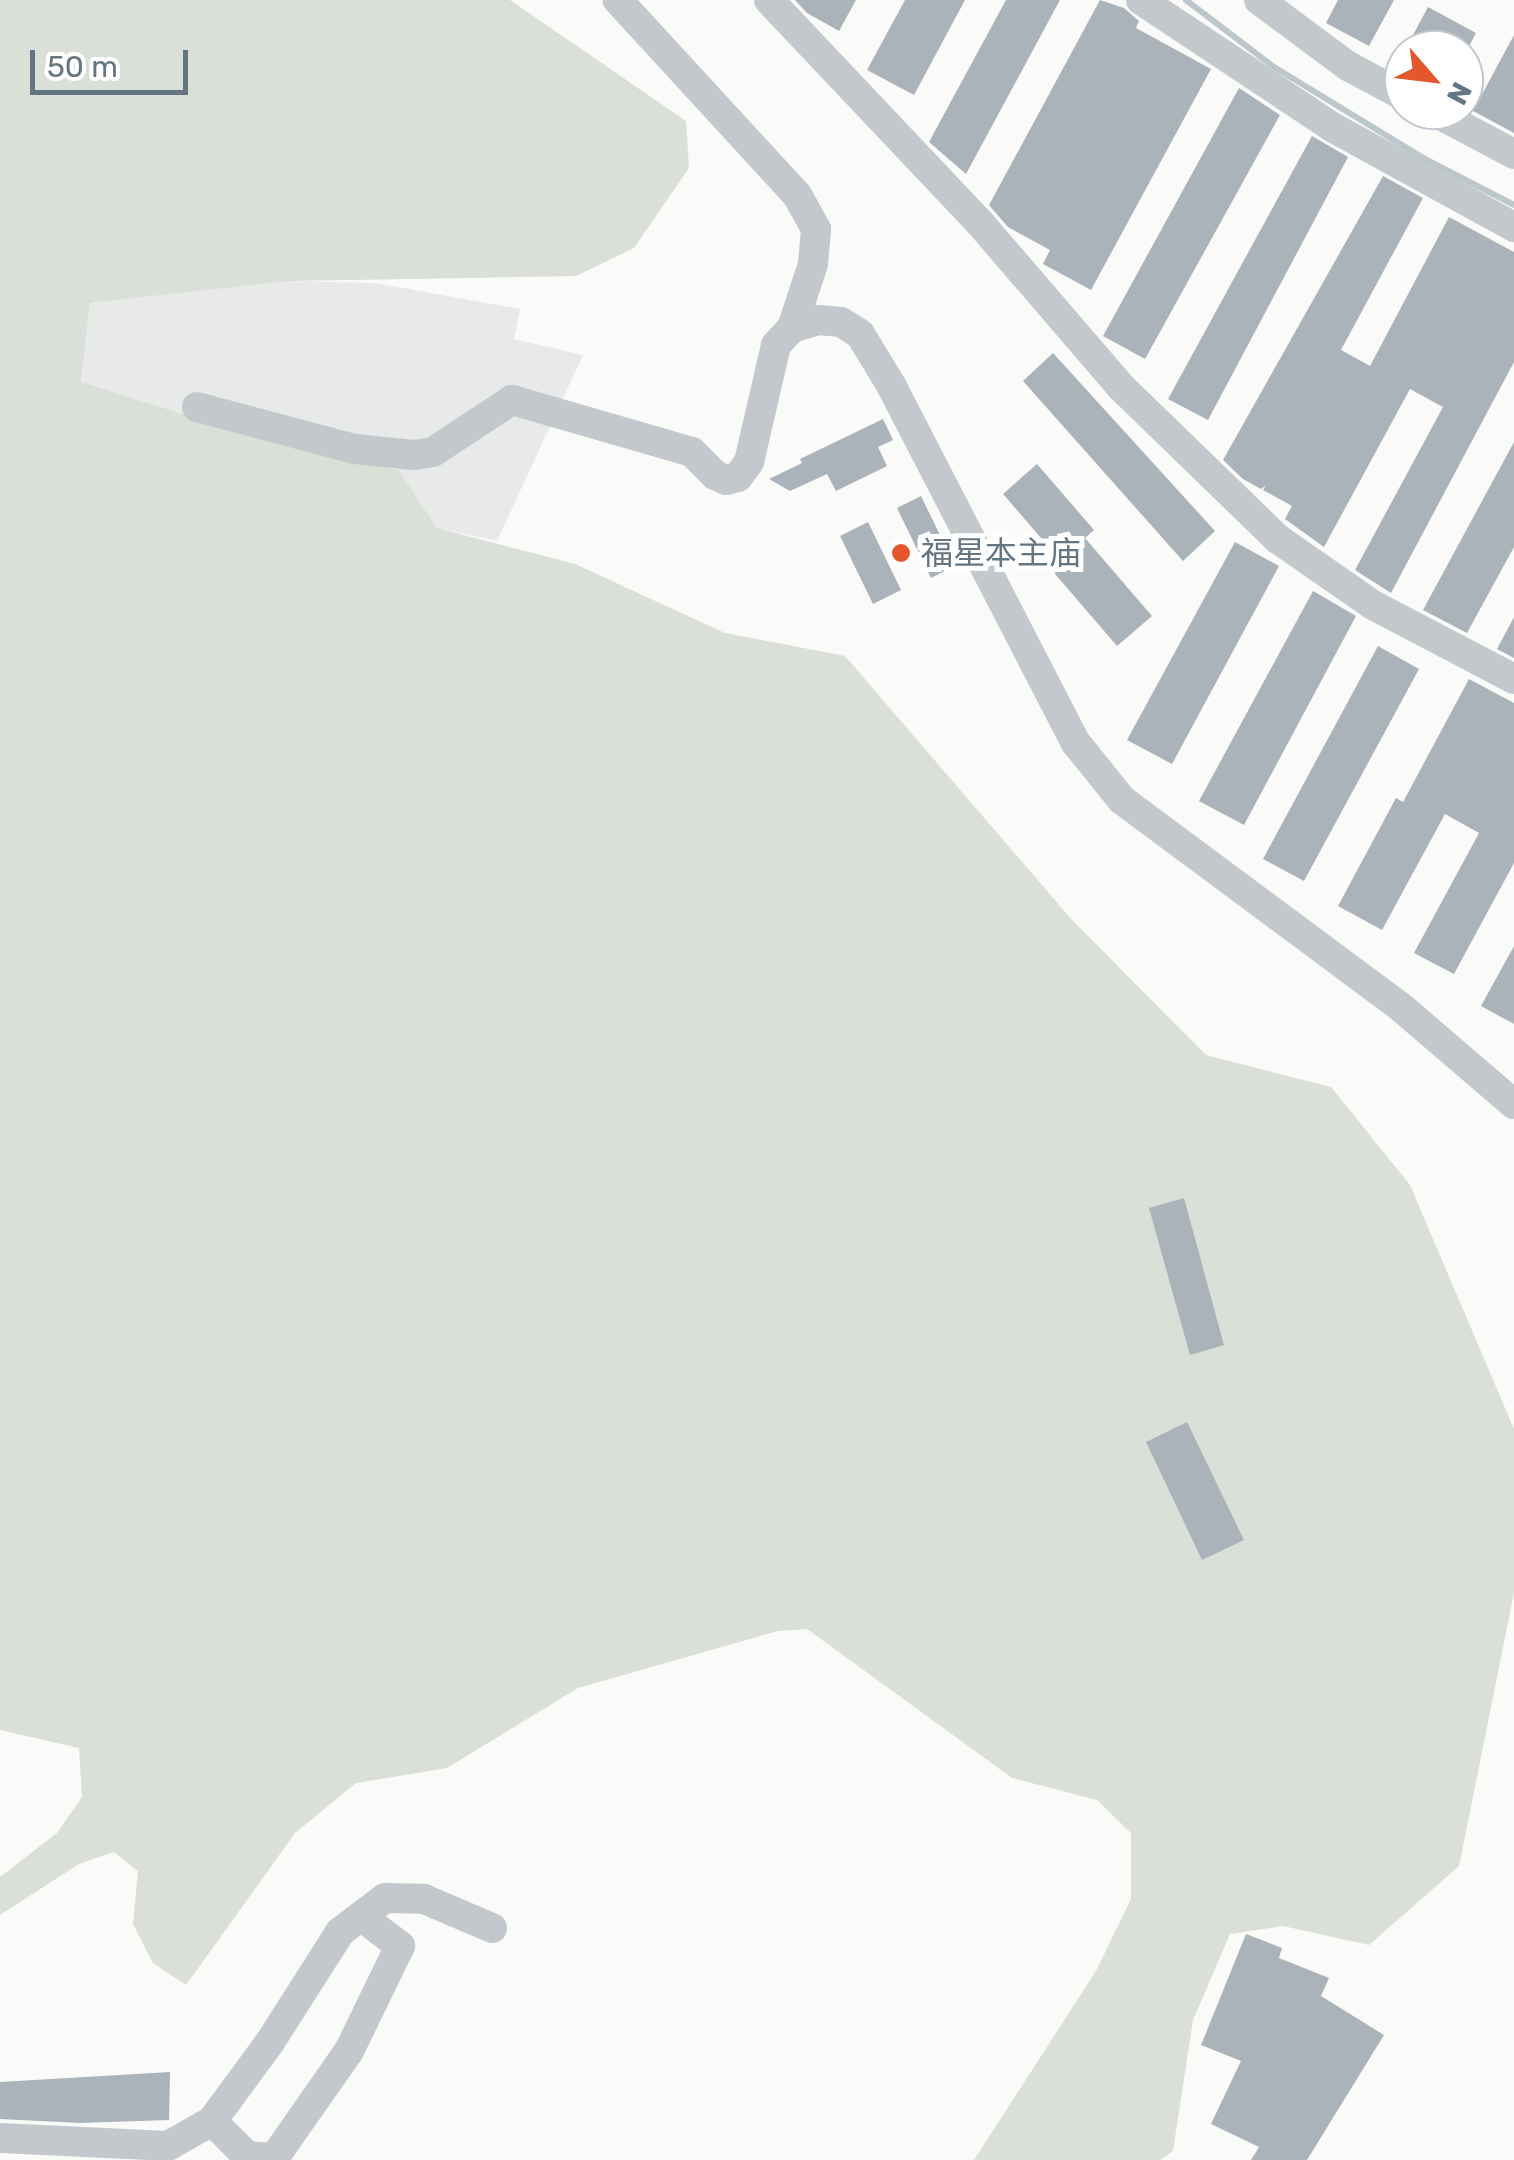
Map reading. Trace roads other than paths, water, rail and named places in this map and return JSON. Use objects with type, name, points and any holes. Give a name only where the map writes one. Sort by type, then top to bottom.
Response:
[{"type":"street","points":[[197,408],[356,449],[414,455],[433,452],[512,400],[692,452],[726,480],[738,477],[749,462],[776,345],[792,328],[813,264],[816,229],[797,196],[618,0]]},
{"type":"street","points":[[769,0],[980,223],[1121,387],[1278,538],[1373,605],[1514,679]]},
{"type":"street","points":[[1260,0],[1348,66],[1384,85]]},
{"type":"street","points":[[1159,5],[1332,126],[1511,218]]},
{"type":"street","points":[[1469,130],[1514,154]]},
{"type":"street","points":[[792,328],[818,320],[841,322],[860,334],[892,385],[1076,742],[1122,800],[1403,1009],[1514,1104]]},
{"type":"street","points":[[0,2138],[168,2146],[212,2121],[270,2042],[340,1932],[385,1898],[424,1900],[492,1928]]},
{"type":"street","points":[[212,2121],[248,2156],[274,2158],[348,2051],[400,1946],[362,1916]]},
{"type":"waterway","points":[[1186,0],[1274,67],[1423,158],[1514,205]]},
{"type":"place","name":"福星本主庙","points":[[901,553]]}]
